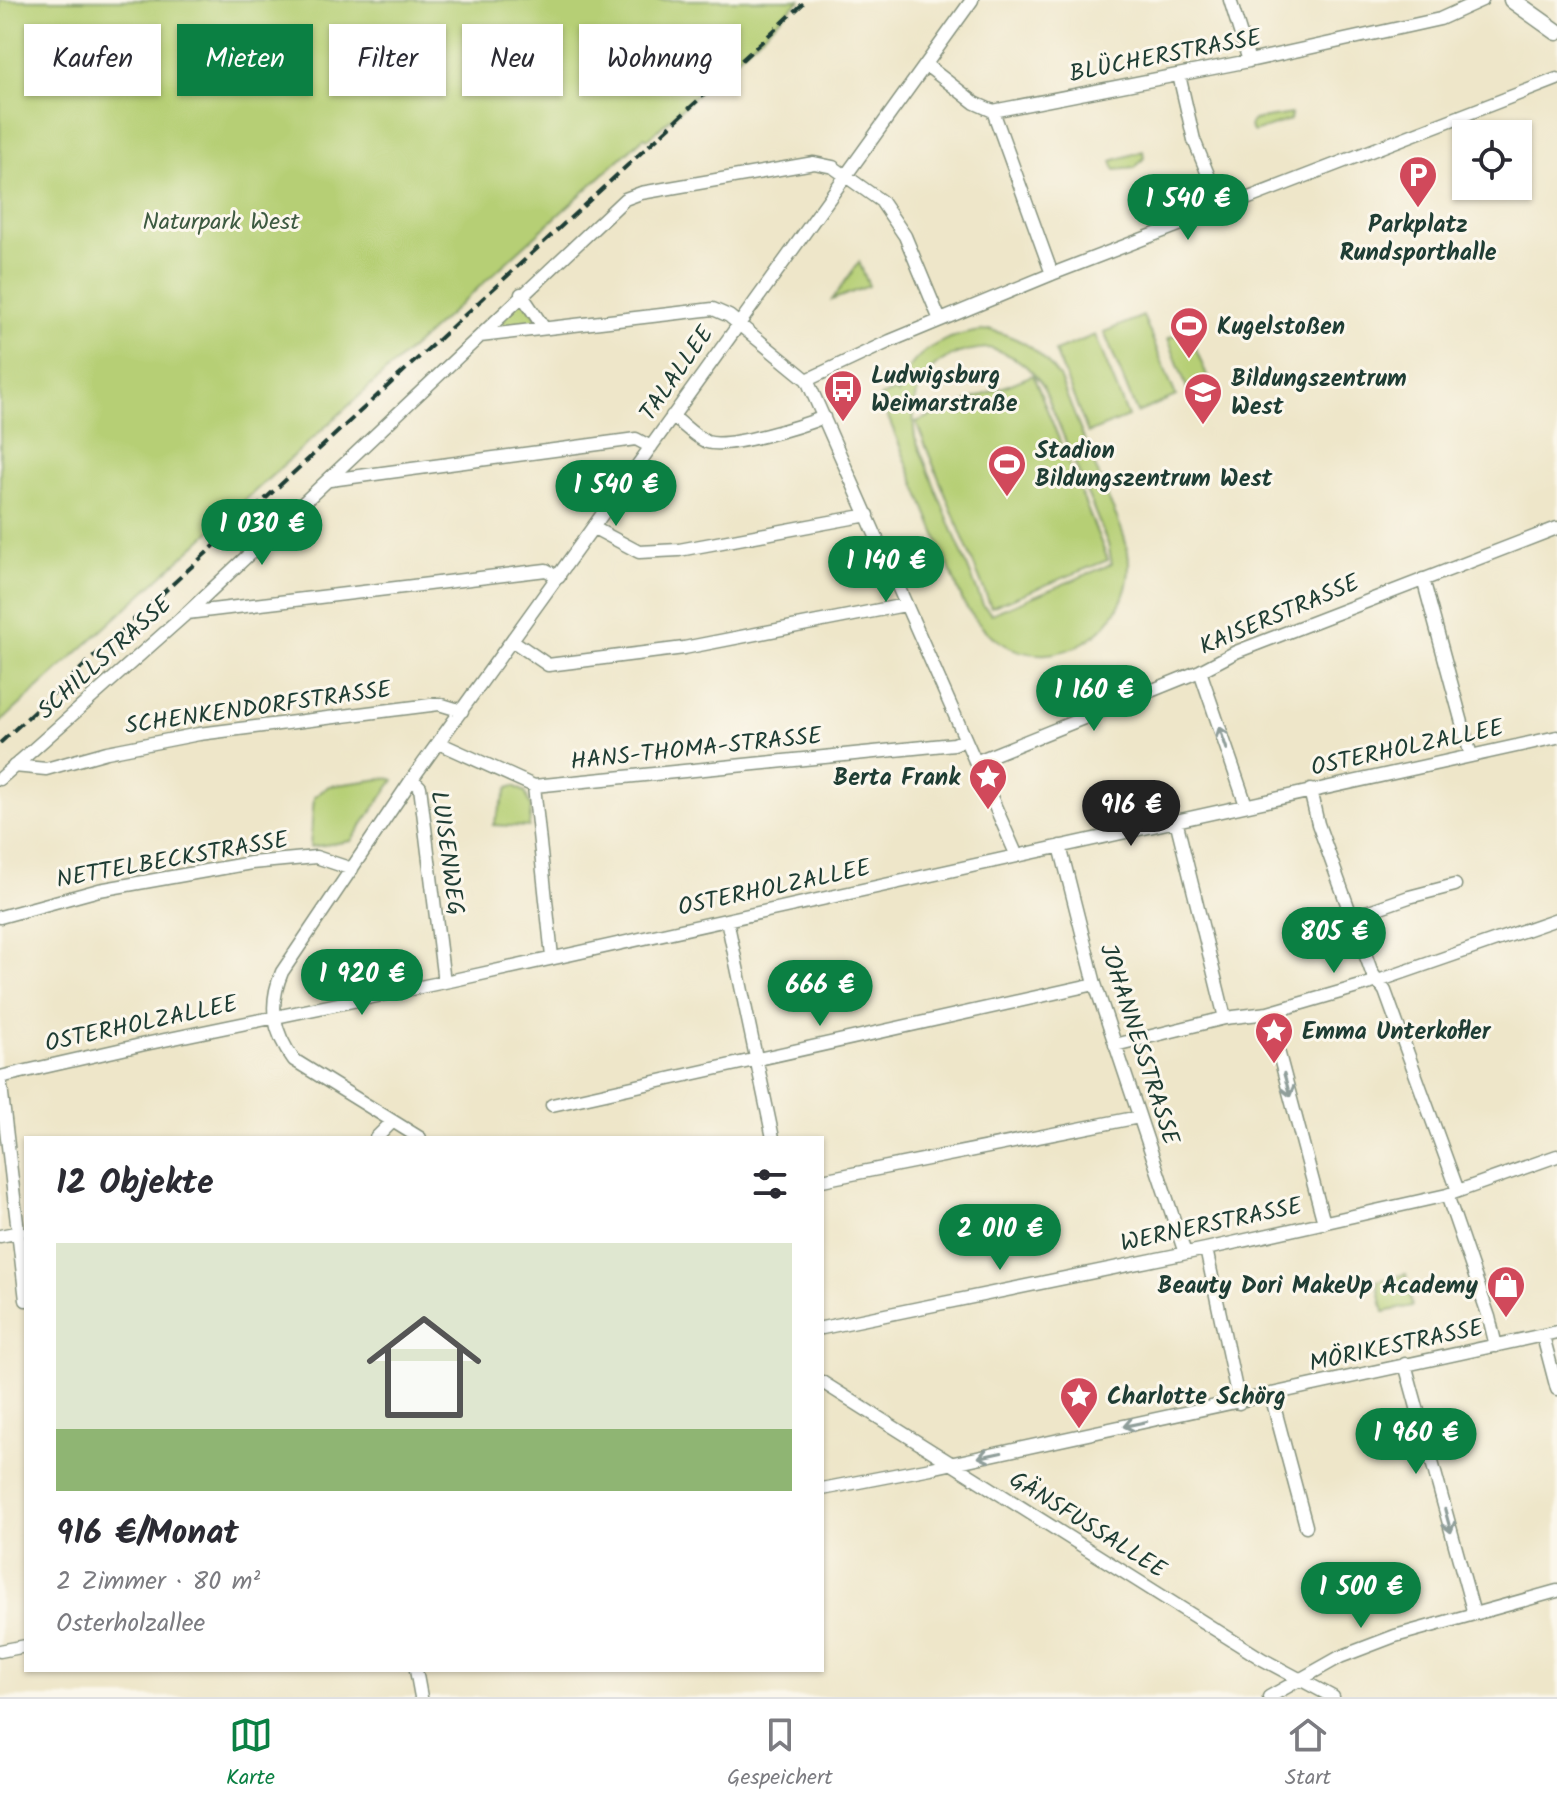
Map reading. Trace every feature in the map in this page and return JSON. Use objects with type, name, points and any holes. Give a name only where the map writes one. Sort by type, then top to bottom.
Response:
[{"type":"street","name":"TALALLEE","points":[[274,1017],[273,998],[282,972],[412,779],[972,0]]},
{"type":"street","points":[[1230,0],[1249,61]]},
{"type":"street","name":"BLÜCHERSTRASSE","points":[[993,111],[1249,61],[1440,19],[1482,0]]},
{"type":"street","points":[[1512,0],[1557,32]]},
{"type":"street","points":[[926,65],[975,103],[993,111],[1052,274]]},
{"type":"street","points":[[1179,75],[1194,140],[1222,209]]},
{"type":"street","points":[[807,380],[1052,274],[1557,79]]},
{"type":"street","name":"SCHILLSTRASSE","points":[[0,779],[187,613],[625,199],[641,193],[814,163],[833,167],[881,201],[898,225],[940,320]]},
{"type":"street","points":[[521,294],[544,328]]},
{"type":"street","points":[[480,336],[713,309],[738,323],[807,380],[1017,856]]},
{"type":"street","points":[[672,416],[708,442],[785,432],[824,417]]},
{"type":"street","points":[[330,480],[636,439],[651,447]]},
{"type":"street","points":[[594,528],[639,552],[679,550],[868,515]]},
{"type":"street","name":"KAISERSTRASSE","points":[[975,762],[1200,671],[1236,652],[1557,528]]},
{"type":"street","points":[[187,613],[546,570],[559,577]]},
{"type":"street","points":[[1423,579],[1471,756]]},
{"type":"street","points":[[513,641],[548,665],[684,648],[905,605]]},
{"type":"street","points":[[1200,671],[1246,805]]},
{"type":"street","name":"SCHENKENDORFSTRASSE","points":[[14,766],[46,769],[107,752],[199,734],[439,704],[462,711]]},
{"type":"street","name":"OSTERHOLZALLEE","points":[[0,1077],[1557,737]]},
{"type":"street","name":"HANS-THOMA-STRASSE","points":[[534,786],[954,744],[964,740]]},
{"type":"street","points":[[439,743],[534,786],[552,957]]},
{"type":"street","name":"LUISENWEG","points":[[412,779],[420,787],[444,982]]},
{"type":"street","points":[[1310,790],[1318,824],[1372,973],[1385,991],[1416,1079],[1496,1346]]},
{"type":"street","points":[[1176,820],[1225,1018]]},
{"type":"street","name":"JOHANNESSTRASSE","points":[[1060,846],[1095,984],[1185,1253]]},
{"type":"street","name":"NETTELBECKSTRASSE","points":[[0,917],[99,890],[251,863],[316,857],[352,869]]},
{"type":"street","points":[[1352,917],[1455,885]]},
{"type":"street","points":[[1115,1045],[1225,1018],[1268,1013],[1378,981],[1557,919]]},
{"type":"street","points":[[727,920],[773,1136]]},
{"type":"street","points":[[552,1105],[1095,984]]},
{"type":"street","points":[[1268,1013],[1324,1223]]},
{"type":"street","points":[[274,1017],[281,1043],[294,1060],[416,1136]]},
{"type":"street","points":[[0,1077],[22,1214],[20,1232],[24,1277]]},
{"type":"street","points":[[824,1180],[1139,1117]]},
{"type":"street","points":[[378,1136],[392,1122]]},
{"type":"street","name":"WERNERSTRASSE","points":[[824,1328],[1324,1223],[1452,1193],[1557,1156]]},
{"type":"street","points":[[0,1236],[20,1232]]},
{"type":"street","points":[[1206,1249],[1239,1403]]},
{"type":"street","name":"MÖRIKESTRASSE","points":[[824,1489],[1239,1403],[1557,1332]]},
{"type":"street","points":[[1543,1336],[1557,1389]]},
{"type":"street","points":[[1405,1364],[1474,1614]]},
{"type":"street","name":"GÄNSFUSSALLEE","points":[[824,1383],[1299,1680],[1333,1697]]},
{"type":"street","points":[[1271,1395],[1306,1526]]},
{"type":"street","points":[[1269,1697],[1357,1650],[1395,1636],[1557,1591]]},
{"type":"street","points":[[0,1651],[24,1646]]},
{"type":"street","points":[[416,1672],[421,1697]]},
{"type":"green space","name":"Naturpark West","points":[[0,0],[800,0],[741,54],[741,24],[579,24],[579,96],[695,96],[648,139],[644,137],[0,723]]},
{"type":"green space","points":[[1291,114],[1290,120],[1254,132],[1251,130],[1250,124],[1254,120]]},
{"type":"green space","points":[[1143,151],[1144,158],[1135,168],[1115,170],[1112,161]]},
{"type":"green space","points":[[859,262],[869,286],[832,300]]},
{"type":"green space","points":[[521,294],[544,328],[480,336]]},
{"type":"green space","points":[[1143,316],[1176,396],[1137,413],[1104,332]]},
{"type":"green space","points":[[991,330],[1022,342],[1037,352],[1059,377],[1124,538],[1129,567],[1126,589],[1117,610],[1086,641],[1066,650],[1045,654],[1023,652],[996,639],[972,615],[964,604],[880,397],[896,391],[898,394],[911,365],[933,346]],"holes":[[[989,348],[1026,366],[1043,386],[1108,544],[1112,564],[991,614],[983,605],[915,438],[914,418],[920,386],[939,363],[969,350]]]},
{"type":"green space","name":"Kugelstoßen","points":[[1188,330],[1210,383],[1188,391],[1168,338]]},
{"type":"green space","points":[[1095,335],[1128,417],[1088,433],[1055,351]]},
{"type":"green space","points":[[1033,375],[1108,560],[991,607],[916,422]]},
{"type":"green space","points":[[388,778],[394,780],[351,841],[310,847],[314,797],[329,786]]},
{"type":"green space","points":[[514,786],[525,792],[531,807],[529,827],[493,825],[508,788]]},
{"type":"green space","points":[[1406,1274],[1412,1306],[1384,1312],[1377,1281]]},
{"type":"railway","points":[[0,743],[807,0]]},
{"type":"place","name":"Parkplatz Rundsporthalle","points":[[1418,209]]},
{"type":"place","name":"Kugelstoßen","points":[[1189,360]]},
{"type":"place","name":"Ludwigsburg Weimarstraße","points":[[843,423]]},
{"type":"place","name":"Bildungszentrum West","points":[[1203,426]]},
{"type":"place","name":"Stadion Bildungszentrum West","points":[[1007,498]]},
{"type":"place","name":"Berta Frank","points":[[988,811]]},
{"type":"place","name":"Emma Unterkofler","points":[[1274,1065]]},
{"type":"place","name":"Beauty Dori MakeUp Academy","points":[[1506,1319]]},
{"type":"place","name":"Charlotte Schörg","points":[[1079,1430]]}]
